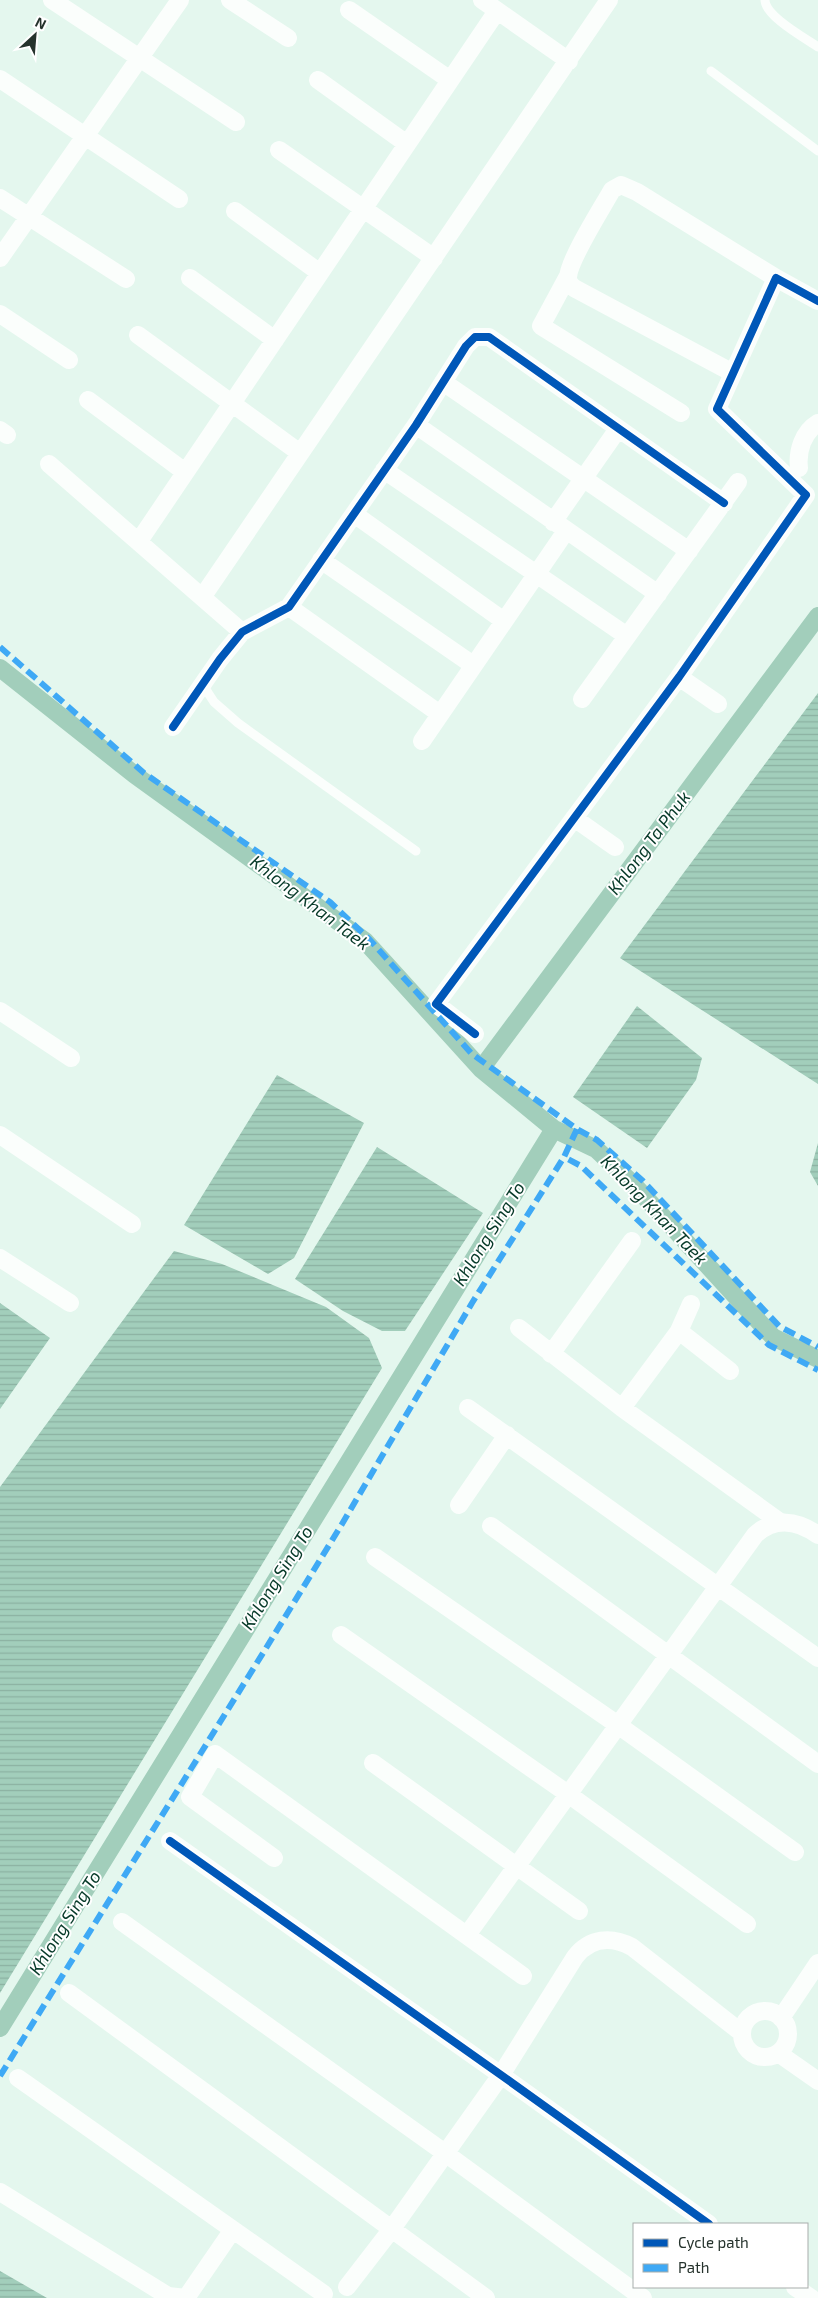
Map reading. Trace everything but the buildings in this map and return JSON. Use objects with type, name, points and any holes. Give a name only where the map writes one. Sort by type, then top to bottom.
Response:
[{"type":"street","points":[[52,0],[236,122]]},
{"type":"street","points":[[0,258],[180,0]]},
{"type":"street","points":[[230,0],[288,38]]},
{"type":"street","points":[[482,0],[569,62]]},
{"type":"street","points":[[202,596],[569,62],[609,0]]},
{"type":"street","points":[[350,10],[450,80]]},
{"type":"street","points":[[139,541],[497,11]]},
{"type":"street","points":[[0,79],[179,199]]},
{"type":"street","points":[[318,80],[407,144]]},
{"type":"street","points":[[279,150],[434,258]]},
{"type":"street","points":[[681,412],[541,326],[612,190],[621,185],[637,192],[776,278],[818,301]]},
{"type":"street","points":[[0,198],[126,279]]},
{"type":"street","points":[[234,211],[320,273]]},
{"type":"street","points":[[568,276],[568,282],[574,288],[733,373]]},
{"type":"street","points":[[190,278],[275,340]]},
{"type":"street","points":[[474,1034],[436,1004],[679,676],[806,495],[717,409],[776,278]]},
{"type":"street","points":[[0,314],[68,360]]},
{"type":"street","points":[[138,336],[300,453]]},
{"type":"street","points":[[173,727],[220,659],[242,632],[289,607],[475,337],[489,337],[724,503]]},
{"type":"street","points":[[443,382],[688,551]]},
{"type":"street","points":[[88,400],[185,472]]},
{"type":"street","points":[[799,468],[797,455],[804,439],[812,427],[818,423]]},
{"type":"street","points":[[416,425],[658,594]]},
{"type":"street","points":[[422,740],[536,574],[583,479],[618,429]]},
{"type":"street","points":[[49,464],[242,632]]},
{"type":"street","points":[[384,470],[627,636]]},
{"type":"street","points":[[582,699],[738,482]]},
{"type":"street","points":[[354,514],[504,621]]},
{"type":"street","points":[[321,560],[474,666]]},
{"type":"street","points":[[289,607],[440,714]]},
{"type":"street","points":[[679,676],[718,704]]},
{"type":"street","points":[[574,818],[615,847]]},
{"type":"street","points":[[0,1011],[71,1058]]},
{"type":"street","points":[[0,1135],[132,1224]]},
{"type":"street","points":[[551,1354],[632,1241]]},
{"type":"street","points":[[0,1258],[70,1303]]},
{"type":"street","points":[[622,1408],[679,1331],[691,1304]]},
{"type":"street","points":[[519,1328],[622,1408],[780,1522]]},
{"type":"street","points":[[679,1331],[730,1371]]},
{"type":"street","points":[[468,1408],[719,1585],[818,1658]]},
{"type":"street","points":[[459,1505],[507,1435]]},
{"type":"street","points":[[467,1935],[755,1535],[766,1526],[780,1522],[797,1524],[818,1535]]},
{"type":"street","points":[[491,1526],[818,1764]]},
{"type":"street","points":[[375,1557],[618,1724],[795,1852]]},
{"type":"street","points":[[341,1635],[568,1794],[747,1924]]},
{"type":"street","points":[[274,1858],[190,1797],[215,1754],[523,1976]]},
{"type":"street","points":[[373,1763],[579,1911]]},
{"type":"street","points":[[170,1841],[708,2223]]},
{"type":"street","points":[[122,1922],[445,2153],[643,2298]]},
{"type":"street","points":[[18,2078],[323,2296],[327,2290],[336,2285],[351,2293],[391,2230],[501,2075],[575,1957],[586,1945],[600,1940],[623,1942],[632,1947],[742,2033],[746,2047],[751,2052],[766,2057],[778,2053],[788,2038],[788,2030],[780,2018],[773,2013],[759,2012],[747,2020],[742,2033]]},
{"type":"street","points":[[780,2018],[818,1964]]},
{"type":"street","points":[[69,1992],[486,2298]]},
{"type":"street","points":[[778,2053],[818,2081]]},
{"type":"street","points":[[0,2192],[168,2296],[186,2298],[232,2231]]},
{"type":"street","points":[[796,2288],[811,2298]]},
{"type":"lane","points":[[766,0],[766,6],[774,16],[818,47]]},
{"type":"lane","points":[[711,71],[818,151]]},
{"type":"lane","points":[[203,686],[214,702],[238,724],[416,851]]},
{"type":"shaded area","points":[[818,693],[818,1084],[620,958]]},
{"type":"shaded area","points":[[637,1006],[702,1058],[696,1080],[647,1148],[573,1097]]},
{"type":"shaded area","points":[[277,1075],[364,1123],[294,1258],[268,1274],[184,1225]]},
{"type":"shaded area","points":[[818,1143],[818,1186],[810,1172]]},
{"type":"shaded area","points":[[377,1147],[483,1213],[405,1331],[382,1331],[343,1311],[295,1279]]},
{"type":"shaded area","points":[[174,1251],[222,1264],[326,1307],[369,1338],[382,1368],[0,1993],[0,1487]]},
{"type":"shaded area","points":[[0,1303],[50,1338],[0,1409]]},
{"type":"shaded area","points":[[0,2271],[47,2298],[0,2298]]},
{"type":"waterway","name":"Khlong Ta Phuk","points":[[481,1069],[818,616]]},
{"type":"waterway","name":"Khlong Khan Taek","points":[[0,668],[135,775],[365,941],[481,1069],[554,1129],[596,1149],[633,1184],[773,1337],[818,1359]]},
{"type":"waterway","name":"Khlong Sing To","points":[[0,2028],[554,1129]]},
{"type":"marked path","points":[[0,647],[144,773],[330,902],[369,939],[472,1054],[577,1129],[597,1140],[643,1181],[779,1326],[818,1347]]},
{"type":"marked path","points":[[577,1129],[564,1157],[581,1166],[769,1345],[818,1370]]},
{"type":"marked path","points":[[0,2076],[263,1653],[342,1524],[472,1303],[564,1157]]},
{"type":"cycle path","points":[[475,1034],[436,1004],[679,677],[806,495],[717,409],[776,278],[818,301]]},
{"type":"cycle path","points":[[173,727],[220,659],[242,632],[289,607],[416,425],[466,346],[475,337],[489,337],[724,503]]},
{"type":"cycle path","points":[[170,1841],[708,2223]]}]
